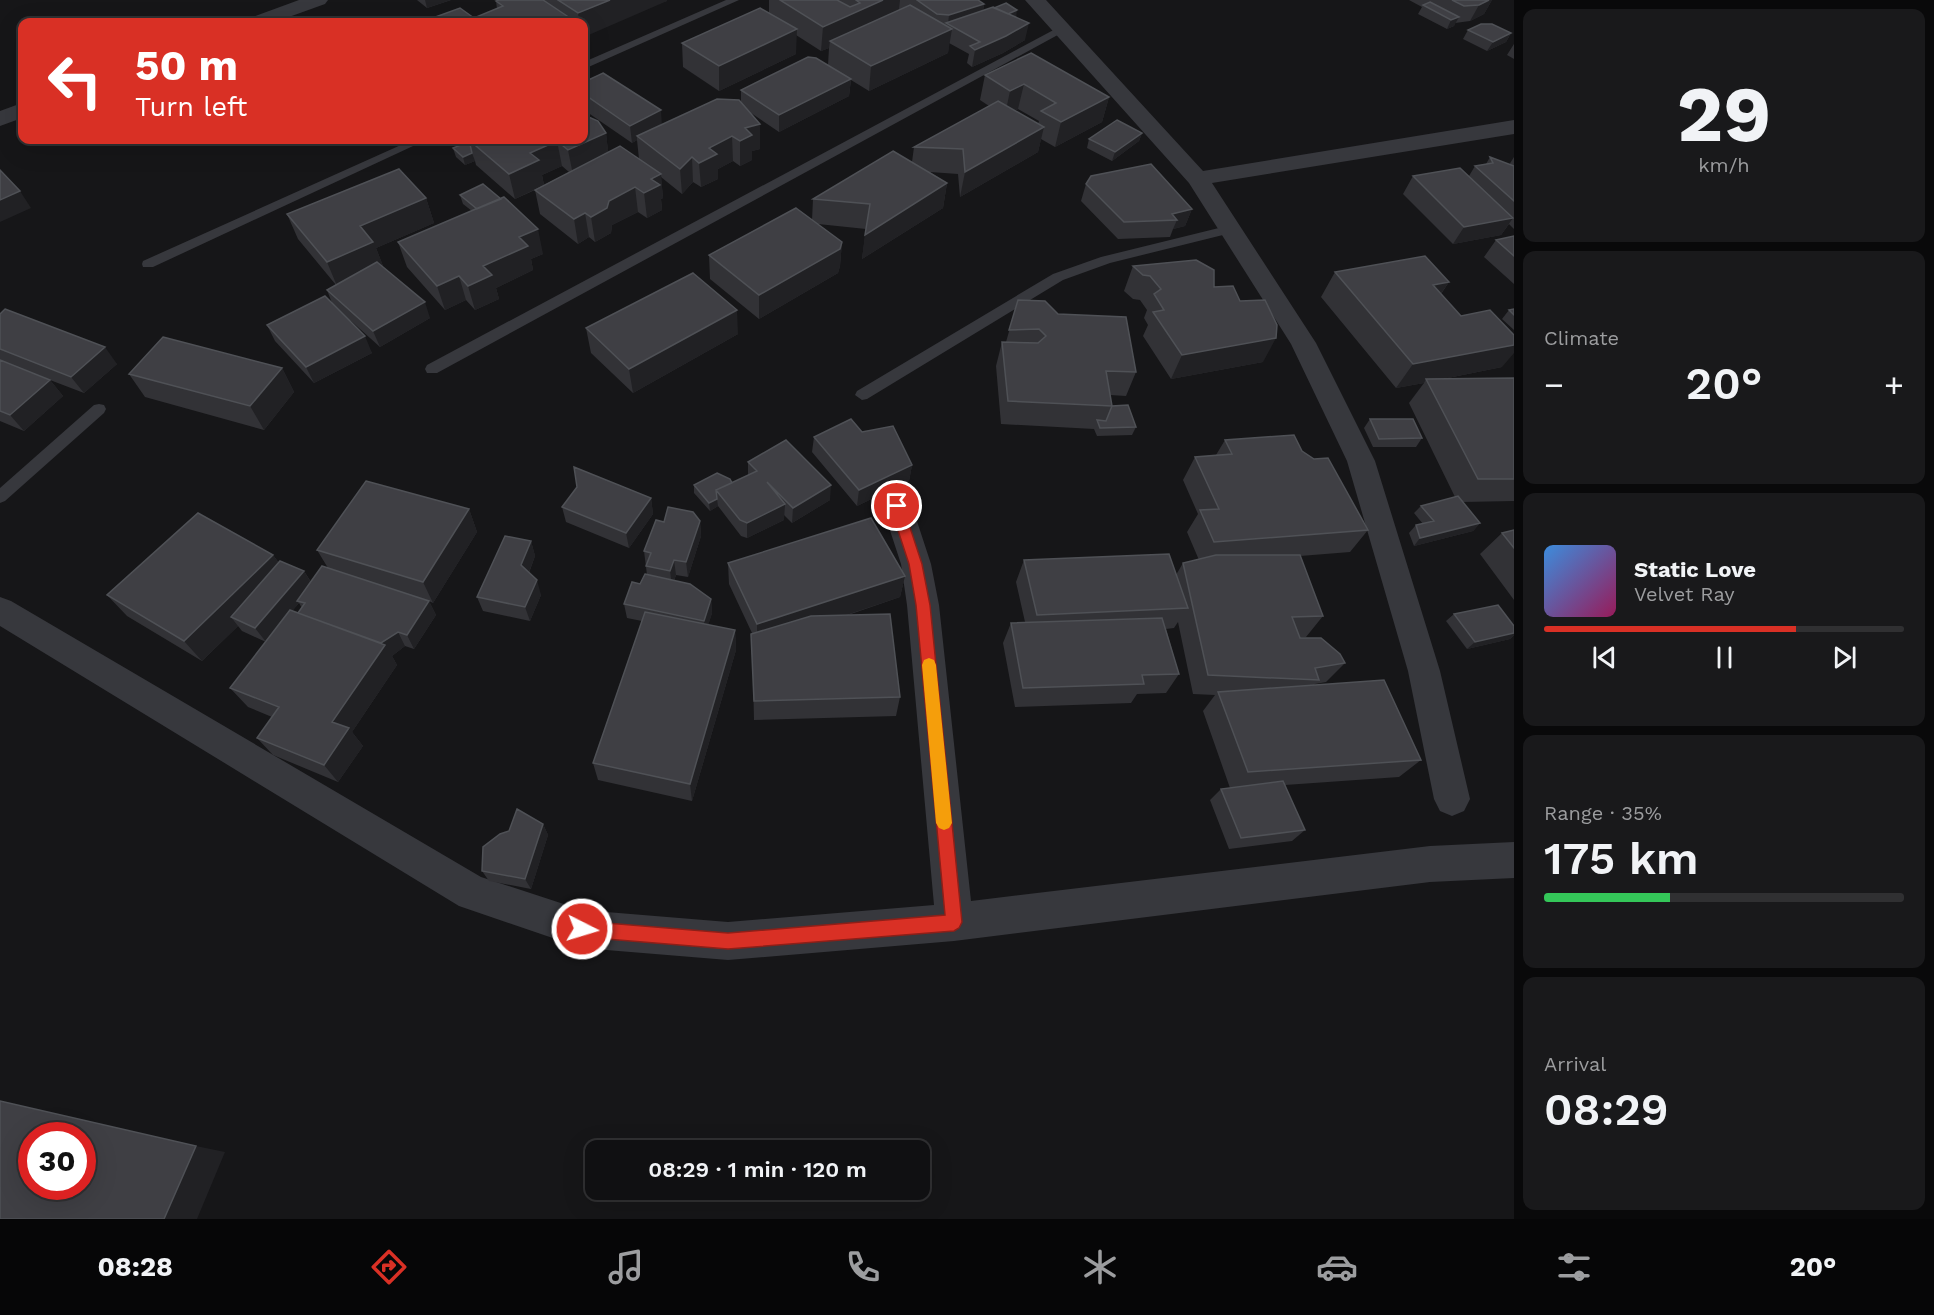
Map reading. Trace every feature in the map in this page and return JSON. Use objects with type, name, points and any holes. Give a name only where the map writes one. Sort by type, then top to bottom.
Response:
[{"type":"street","points":[[268,18],[318,0]]},
{"type":"street","points":[[1035,0],[1198,179],[1303,343],[1361,461],[1424,670],[1452,799]]},
{"type":"street","points":[[0,119],[18,112]]},
{"type":"street","points":[[1198,179],[1514,127]]},
{"type":"street","points":[[897,506],[916,564],[923,605],[954,922]]},
{"type":"street","points":[[0,610],[472,893],[582,929],[728,941],[954,922],[1430,864],[1514,860]]},
{"type":"lane","points":[[588,64],[734,0]]},
{"type":"lane","points":[[432,369],[1061,29]]},
{"type":"lane","points":[[147,264],[411,144]]},
{"type":"lane","points":[[862,395],[1058,277],[1106,260],[1231,229]]},
{"type":"lane","points":[[0,498],[99,409]]},
{"type":"building","points":[[543,0],[567,16],[562,18],[474,18],[503,6],[496,1]]},
{"type":"building","points":[[558,0],[610,0],[578,13]]},
{"type":"building","points":[[780,0],[837,0],[850,7],[860,3],[856,0],[883,0],[823,27]]},
{"type":"building","points":[[917,0],[978,0],[984,4],[949,15],[937,14]]},
{"type":"building","points":[[1452,0],[1489,0],[1479,5],[1464,6]]},
{"type":"building","points":[[1430,2],[1459,17],[1451,20],[1423,5]]},
{"type":"building","points":[[1006,3],[1017,10],[1008,14],[994,8]]},
{"type":"building","points":[[910,5],[952,29],[871,66],[830,41]]},
{"type":"building","points":[[993,7],[1029,23],[975,50],[970,46],[980,42],[946,23]]},
{"type":"building","points":[[460,8],[474,18],[433,18]]},
{"type":"building","points":[[760,8],[797,29],[719,66],[682,43]]},
{"type":"building","points":[[1481,24],[1492,24],[1511,33],[1493,42],[1468,30]]},
{"type":"building","points":[[1031,53],[1109,97],[1061,122],[1041,111],[1056,103],[1024,84],[1010,91],[985,75]]},
{"type":"building","points":[[808,57],[816,58],[851,79],[779,115],[741,90]]},
{"type":"building","points":[[603,73],[661,110],[630,126],[588,97],[588,80]]},
{"type":"building","points":[[717,99],[739,100],[760,124],[745,128],[752,135],[740,141],[732,136],[709,148],[717,154],[699,163],[692,157],[680,169],[637,136]]},
{"type":"building","points":[[998,101],[1044,127],[965,172],[963,149],[914,147]]},
{"type":"building","points":[[588,117],[598,121],[606,133],[588,141]]},
{"type":"building","points":[[1117,120],[1142,133],[1115,152],[1089,139]]},
{"type":"building","points":[[470,144],[472,153],[463,157],[453,148]]},
{"type":"building","points":[[474,144],[550,144],[530,153],[539,160],[509,174]]},
{"type":"building","points":[[561,144],[581,144],[568,150]]},
{"type":"building","points":[[620,146],[661,174],[651,179],[660,185],[644,193],[635,187],[609,201],[607,208],[591,217],[585,213],[574,219],[535,190]]},
{"type":"building","points":[[893,151],[947,183],[865,235],[870,204],[813,199]]},
{"type":"building","points":[[1490,157],[1514,166],[1514,201],[1475,166],[1493,163]]},
{"type":"building","points":[[1151,164],[1192,209],[1172,214],[1177,220],[1124,222],[1086,184],[1091,176]]},
{"type":"building","points":[[1460,168],[1513,218],[1464,227],[1413,176]]},
{"type":"building","points":[[399,169],[426,198],[360,226],[373,242],[327,262],[287,214]]},
{"type":"building","points":[[0,170],[20,191],[0,200]]},
{"type":"building","points":[[483,184],[501,199],[477,209],[460,195]]},
{"type":"building","points":[[504,197],[538,229],[519,237],[528,246],[483,266],[492,275],[468,286],[459,276],[437,286],[398,242]]},
{"type":"building","points":[[796,208],[842,242],[840,249],[759,295],[709,255]]},
{"type":"building","points":[[1514,236],[1514,256],[1496,240]]},
{"type":"building","points":[[1425,256],[1449,282],[1433,285],[1461,316],[1490,310],[1514,335],[1514,345],[1413,364],[1335,272]]},
{"type":"building","points":[[1196,260],[1214,270],[1214,287],[1233,286],[1240,301],[1265,300],[1277,325],[1276,338],[1182,355],[1153,312],[1164,310],[1154,294],[1161,289],[1150,276],[1143,275],[1133,266]]},
{"type":"building","points":[[377,262],[425,302],[373,331],[327,290]]},
{"type":"building","points":[[693,273],[737,310],[629,369],[586,328]]},
{"type":"building","points":[[325,296],[365,336],[306,367],[267,325]]},
{"type":"building","points":[[1018,300],[1045,301],[1058,314],[1126,317],[1136,372],[1106,371],[1112,406],[1008,401],[1002,342],[1038,343],[1046,336],[1039,329],[1009,330]]},
{"type":"building","points":[[5,309],[105,347],[71,377],[0,349],[0,314]]},
{"type":"building","points":[[163,337],[282,368],[250,406],[129,374]]},
{"type":"building","points":[[0,360],[50,380],[10,415],[0,411]]},
{"type":"building","points":[[1514,378],[1514,479],[1478,479],[1426,379]]},
{"type":"building","points":[[1128,405],[1136,427],[1100,428],[1097,420],[1106,421],[1112,406]]},
{"type":"building","points":[[851,419],[862,432],[893,426],[912,465],[859,490],[814,437]]},
{"type":"building","points":[[1370,419],[1413,419],[1422,438],[1379,439]]},
{"type":"building","points":[[1294,435],[1302,451],[1314,459],[1328,458],[1368,530],[1214,542],[1200,510],[1219,509],[1195,457],[1232,454],[1225,440]]},
{"type":"building","points":[[786,440],[831,485],[793,508],[767,482],[785,504],[747,523],[740,520],[716,490],[757,471],[748,462]]},
{"type":"building","points":[[574,467],[651,498],[626,533],[562,507],[577,487]]},
{"type":"building","points":[[717,473],[730,479],[732,483],[716,490],[717,499],[709,503],[694,485]]},
{"type":"building","points":[[366,481],[469,509],[423,582],[317,550]]},
{"type":"building","points":[[1458,496],[1480,523],[1420,538],[1416,525],[1434,521],[1421,506]]},
{"type":"building","points":[[668,507],[693,512],[700,521],[686,562],[674,560],[670,571],[646,566],[651,553],[644,551],[656,520],[664,522]]},
{"type":"building","points":[[198,513],[273,555],[184,641],[107,595]]},
{"type":"building","points":[[871,518],[905,576],[757,624],[728,563]]},
{"type":"building","points":[[1514,530],[1514,548],[1502,533]]},
{"type":"building","points":[[505,536],[531,541],[521,565],[537,580],[525,607],[477,597]]},
{"type":"building","points":[[1169,554],[1188,608],[1037,615],[1024,560]]},
{"type":"building","points":[[1216,555],[1300,555],[1323,616],[1292,617],[1300,638],[1321,638],[1340,654],[1345,663],[1315,668],[1319,680],[1208,675],[1183,563]]},
{"type":"building","points":[[280,561],[304,571],[255,628],[231,617]]},
{"type":"building","points":[[322,566],[429,601],[407,635],[398,632],[381,643],[298,613],[305,603],[297,601]]},
{"type":"building","points":[[645,574],[690,584],[711,599],[704,621],[624,604],[632,582],[640,584]]},
{"type":"building","points":[[1498,605],[1514,626],[1514,633],[1475,642],[1454,614]]},
{"type":"building","points":[[290,610],[385,645],[332,722],[349,728],[324,765],[257,738],[279,707],[230,688]]},
{"type":"building","points":[[645,612],[735,630],[690,784],[593,763]]},
{"type":"building","points":[[890,614],[900,697],[754,701],[751,634],[811,616]]},
{"type":"building","points":[[1162,618],[1179,674],[1142,675],[1144,684],[1023,688],[1011,623]]},
{"type":"building","points":[[1384,680],[1421,760],[1248,772],[1218,692]]},
{"type":"building","points":[[1283,781],[1305,830],[1241,838],[1221,789]]},
{"type":"building","points":[[517,809],[543,824],[525,879],[482,871],[483,847],[500,834],[509,831]]},
{"type":"building","points":[[0,1101],[91,1122],[18,1122],[18,1200],[96,1200],[96,1123],[196,1146],[164,1219],[0,1219]]},
{"type":"slow traffic","points":[[929,665],[944,823]]},
{"type":"route","points":[[582,929],[728,941],[954,922],[923,605],[916,564],[897,506]]}]
